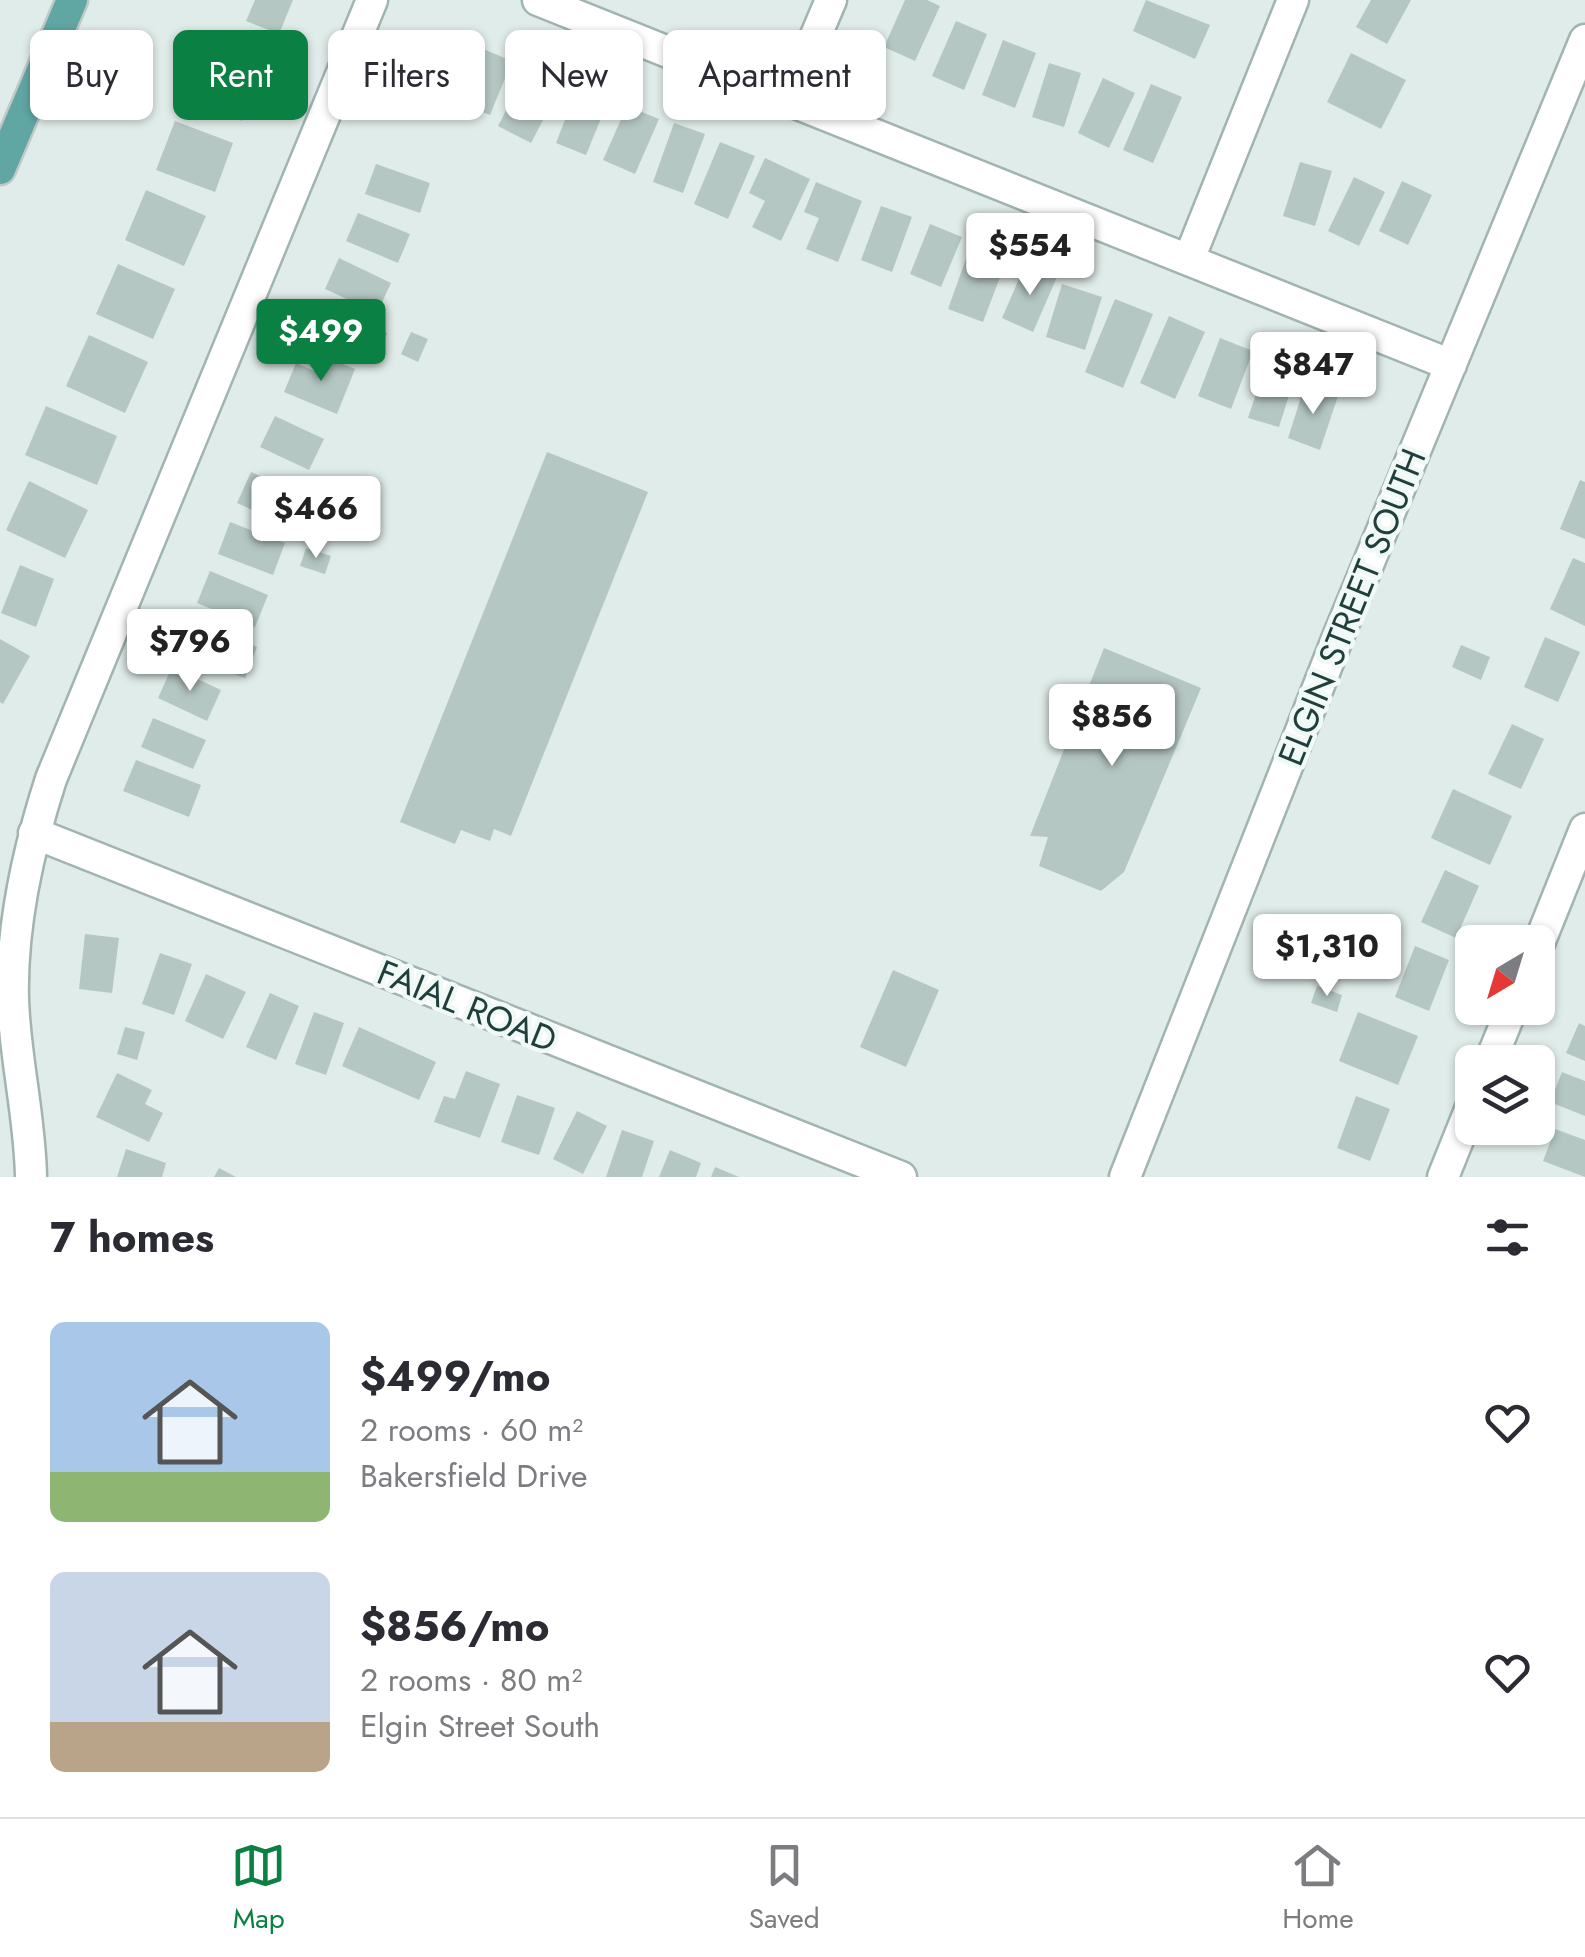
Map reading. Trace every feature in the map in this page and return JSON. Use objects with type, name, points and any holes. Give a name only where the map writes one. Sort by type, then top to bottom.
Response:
[{"type":"main road","points":[[0,169],[72,0]]},
{"type":"street","points":[[31,1177],[30,1130],[14,1000],[18,916],[34,833],[51,780],[372,0]]},
{"type":"street","points":[[538,0],[663,49]]},
{"type":"street","points":[[818,30],[831,0]]},
{"type":"street","points":[[1189,259],[1293,0]]},
{"type":"street","name":"ELGIN STREET SOUTH","points":[[1125,1177],[1331,655],[1585,40]]},
{"type":"street","points":[[842,120],[1452,365]]},
{"type":"street","points":[[1547,925],[1585,830]]},
{"type":"street","name":"FAIAL ROAD","points":[[34,833],[831,1164],[900,1177]]},
{"type":"street","points":[[1443,1177],[1456,1145]]},
{"type":"building","points":[[255,0],[293,0],[281,30],[246,21]]},
{"type":"building","points":[[905,0],[927,0],[940,6],[915,61],[886,48]]},
{"type":"building","points":[[1146,0],[1210,25],[1195,59],[1133,31]]},
{"type":"building","points":[[1371,0],[1411,0],[1387,44],[1356,27]]},
{"type":"building","points":[[956,21],[987,34],[964,90],[932,76]]},
{"type":"building","points":[[1003,40],[1036,53],[1015,108],[982,95]]},
{"type":"building","points":[[485,50],[505,58],[505,78],[490,115],[485,113]]},
{"type":"building","points":[[1351,53],[1406,80],[1381,129],[1327,102]]},
{"type":"building","points":[[1049,63],[1081,73],[1064,127],[1032,117]]},
{"type":"building","points":[[1103,78],[1135,93],[1109,148],[1078,133]]},
{"type":"building","points":[[1151,84],[1182,97],[1153,163],[1123,150]]},
{"type":"building","points":[[505,112],[505,120],[543,120],[531,143],[498,126]]},
{"type":"building","points":[[643,112],[659,119],[635,174],[603,160],[621,120],[643,120]]},
{"type":"building","points":[[565,120],[600,120],[586,155],[556,143]]},
{"type":"building","points":[[175,121],[233,143],[215,192],[156,170]]},
{"type":"building","points":[[674,123],[705,134],[683,193],[653,182]]},
{"type":"building","points":[[720,142],[755,156],[728,219],[694,204]]},
{"type":"building","points":[[765,158],[810,179],[781,241],[752,227],[765,201],[749,193]]},
{"type":"building","points":[[1300,162],[1332,171],[1315,226],[1283,216]]},
{"type":"building","points":[[376,164],[430,183],[420,213],[365,194]]},
{"type":"building","points":[[1354,177],[1385,192],[1359,246],[1328,231]]},
{"type":"building","points":[[1402,181],[1432,195],[1408,245],[1379,231]]},
{"type":"building","points":[[816,182],[862,201],[838,262],[806,249],[819,218],[804,212]]},
{"type":"building","points":[[146,190],[206,216],[184,266],[125,240]]},
{"type":"building","points":[[881,206],[912,217],[892,272],[861,260]]},
{"type":"building","points":[[358,213],[410,234],[398,263],[346,241]]},
{"type":"building","points":[[930,224],[962,237],[941,287],[910,274]]},
{"type":"building","points":[[971,245],[1007,259],[983,322],[948,309]]},
{"type":"building","points":[[339,258],[391,283],[377,313],[325,289]]},
{"type":"building","points":[[1026,263],[1057,277],[1033,332],[1002,318]]},
{"type":"building","points":[[118,264],[175,289],[153,339],[96,314]]},
{"type":"building","points":[[1062,284],[1102,297],[1085,350],[1046,337]]},
{"type":"building","points":[[1115,299],[1153,314],[1123,388],[1085,372]]},
{"type":"building","points":[[319,306],[387,333],[375,364],[307,337]]},
{"type":"building","points":[[1169,316],[1205,332],[1175,399],[1140,383]]},
{"type":"building","points":[[411,332],[428,339],[418,362],[401,354]]},
{"type":"building","points":[[89,335],[148,362],[125,413],[66,386]]},
{"type":"building","points":[[1220,338],[1253,351],[1231,409],[1198,396]]},
{"type":"building","points":[[326,357],[355,369],[337,414],[284,392],[296,363],[319,373]]},
{"type":"building","points":[[1267,360],[1297,370],[1279,427],[1248,418]]},
{"type":"building","points":[[1305,385],[1338,396],[1320,450],[1288,438]]},
{"type":"building","points":[[46,406],[117,436],[97,485],[25,455]]},
{"type":"building","points":[[275,416],[324,439],[309,470],[260,447]]},
{"type":"building","points":[[547,452],[648,492],[511,836],[494,829],[490,841],[461,830],[455,844],[400,822]]},
{"type":"building","points":[[251,472],[304,495],[290,527],[237,503]]},
{"type":"building","points":[[1580,480],[1585,482],[1585,539],[1560,529]]},
{"type":"building","points":[[29,481],[88,510],[65,558],[6,530]]},
{"type":"building","points":[[321,483],[348,492],[342,508],[315,498]]},
{"type":"building","points":[[230,522],[285,543],[273,575],[218,554]]},
{"type":"building","points":[[306,548],[331,556],[325,574],[300,566]]},
{"type":"building","points":[[1573,558],[1585,563],[1585,626],[1550,609]]},
{"type":"building","points":[[20,565],[54,579],[36,627],[1,613]]},
{"type":"building","points":[[210,571],[268,595],[255,627],[197,603]]},
{"type":"building","points":[[192,622],[257,647],[245,678],[180,653]]},
{"type":"building","points":[[1545,637],[1580,652],[1558,702],[1524,687]]},
{"type":"building","points":[[0,639],[30,656],[3,704],[0,702]]},
{"type":"building","points":[[1461,645],[1490,657],[1481,680],[1452,667]]},
{"type":"building","points":[[1104,648],[1201,688],[1124,872],[1101,891],[1039,866],[1048,837],[1030,836]]},
{"type":"building","points":[[172,667],[221,690],[207,721],[158,698]]},
{"type":"building","points":[[153,718],[206,740],[193,769],[141,747]]},
{"type":"building","points":[[1512,724],[1544,739],[1521,789],[1488,774]]},
{"type":"building","points":[[136,760],[201,785],[189,817],[123,791]]},
{"type":"building","points":[[1453,789],[1512,816],[1490,865],[1431,838]]},
{"type":"building","points":[[1445,870],[1479,886],[1462,925],[1455,925],[1455,938],[1421,922]]},
{"type":"building","points":[[85,934],[119,938],[112,993],[79,989]]},
{"type":"building","points":[[1415,946],[1449,960],[1429,1011],[1395,997]]},
{"type":"building","points":[[160,953],[192,964],[174,1015],[142,1004]]},
{"type":"building","points":[[893,970],[939,990],[906,1067],[860,1047]]},
{"type":"building","points":[[206,974],[246,992],[223,1039],[185,1021]]},
{"type":"building","points":[[1317,986],[1342,995],[1337,1012],[1311,1003]]},
{"type":"building","points":[[270,993],[299,1006],[276,1060],[246,1047]]},
{"type":"building","points":[[314,1012],[344,1023],[326,1075],[295,1064]]},
{"type":"building","points":[[1358,1012],[1418,1036],[1398,1085],[1339,1061]]},
{"type":"building","points":[[1579,1023],[1585,1026],[1585,1061],[1566,1053]]},
{"type":"building","points":[[125,1027],[145,1032],[137,1060],[117,1054]]},
{"type":"building","points":[[359,1027],[436,1062],[419,1100],[342,1066]]},
{"type":"building","points":[[466,1071],[500,1084],[480,1138],[434,1122],[444,1096],[455,1099]]},
{"type":"building","points":[[1562,1072],[1585,1081],[1585,1116],[1555,1104],[1555,1090]]},
{"type":"building","points":[[117,1073],[152,1090],[145,1104],[163,1113],[149,1142],[96,1117]]},
{"type":"building","points":[[517,1095],[555,1108],[539,1155],[501,1142]]},
{"type":"building","points":[[1356,1096],[1390,1109],[1370,1161],[1337,1148]]},
{"type":"building","points":[[577,1111],[607,1126],[583,1174],[553,1159]]},
{"type":"building","points":[[1555,1129],[1585,1140],[1585,1177],[1543,1161],[1549,1145],[1555,1145]]},
{"type":"building","points":[[622,1130],[654,1141],[642,1177],[606,1177]]},
{"type":"building","points":[[126,1149],[166,1163],[162,1177],[117,1177]]},
{"type":"building","points":[[670,1150],[701,1163],[696,1177],[659,1177]]},
{"type":"building","points":[[715,1167],[739,1177],[711,1177]]},
{"type":"building","points":[[219,1168],[236,1177],[214,1177]]}]
